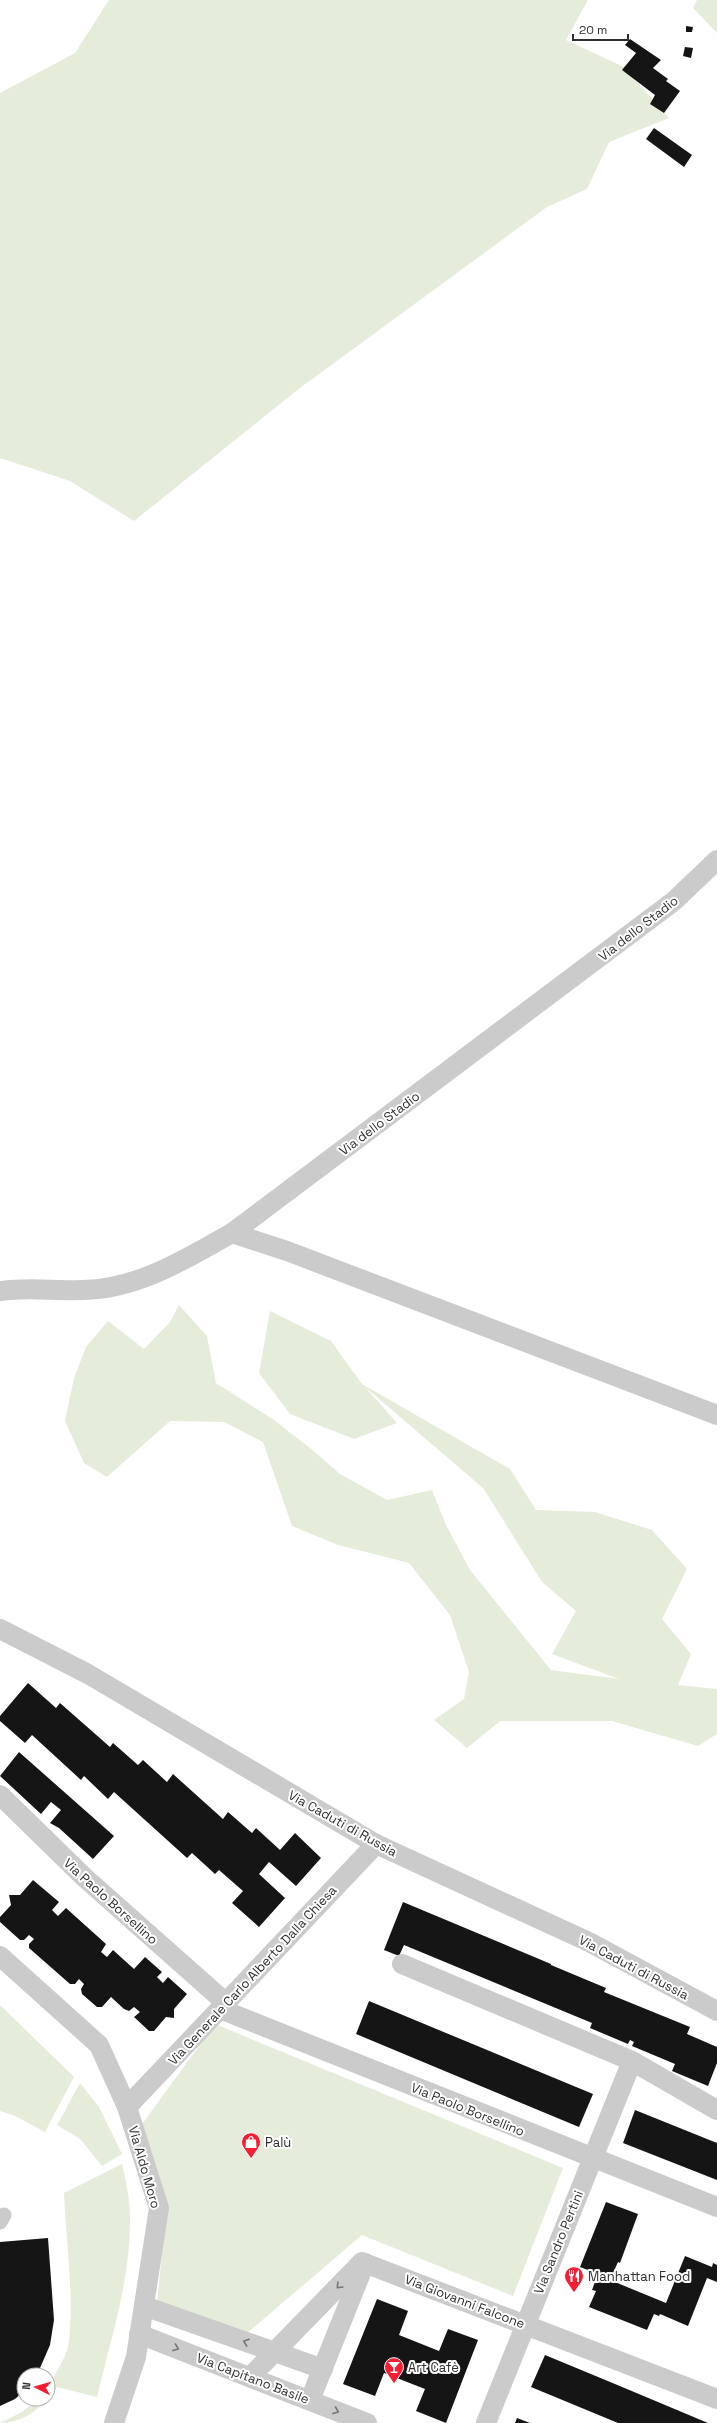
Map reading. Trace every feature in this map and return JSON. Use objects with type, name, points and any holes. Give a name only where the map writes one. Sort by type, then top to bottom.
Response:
[{"type":"street","name":"Via dello Stadio","points":[[0,1291],[84,1290],[124,1284],[164,1272],[232,1233],[674,901],[717,860]]},
{"type":"street","points":[[232,1233],[287,1251],[717,1415]]},
{"type":"street","name":"Via Caduti di Russia","points":[[0,1629],[88,1674],[376,1844],[589,1942],[717,2011]]},
{"type":"street","name":"Via Paolo Borsellino","points":[[0,1795],[84,1878],[223,2006],[592,2159],[717,2207]]},
{"type":"street","name":"Via Generale Carlo Alberto Dalla Chiesa","points":[[127,2107],[376,1844]]},
{"type":"street","name":"Via Aldo Moro","points":[[0,1956],[99,2045],[127,2107],[159,2208],[136,2357],[114,2423]]},
{"type":"street","points":[[402,1964],[632,2061],[717,2110]]},
{"type":"street","name":"Via Sandro Pertini","points":[[486,2423],[525,2323],[632,2061]]},
{"type":"street","points":[[250,2377],[362,2262],[366,2263],[310,2400]]},
{"type":"street","name":"Via Giovanni Falcone","points":[[366,2263],[525,2323],[717,2399]]},
{"type":"street","points":[[144,2306],[323,2369]]},
{"type":"street","name":"Via Capitano Basile","points":[[139,2334],[367,2423]]},
{"type":"green space","points":[[109,0],[588,0],[566,40],[624,67],[669,118],[609,142],[587,189],[547,207],[300,388],[134,521],[70,481],[0,458],[0,93],[75,53]]},
{"type":"green space","points":[[697,0],[717,0],[717,33],[693,8]]},
{"type":"green space","points":[[179,1305],[207,1336],[216,1383],[274,1420],[340,1474],[387,1500],[432,1490],[446,1525],[470,1570],[551,1670],[619,1679],[552,1654],[576,1611],[542,1582],[483,1488],[365,1387],[397,1423],[354,1439],[290,1414],[259,1373],[270,1311],[331,1341],[362,1384],[510,1469],[536,1510],[595,1512],[652,1530],[687,1569],[662,1619],[691,1654],[678,1685],[717,1689],[717,1734],[698,1746],[612,1721],[500,1721],[467,1748],[434,1720],[464,1699],[469,1672],[450,1615],[409,1563],[338,1545],[292,1526],[263,1442],[224,1422],[170,1421],[107,1477],[84,1463],[65,1421],[74,1378],[86,1347],[108,1321],[144,1349],[170,1322]]},
{"type":"green space","points":[[0,2005],[74,2077],[45,2132],[15,2116],[0,2111]]},
{"type":"green space","points":[[215,2024],[563,2168],[513,2296],[362,2235],[245,2335],[157,2303],[167,2202],[137,2131]]},
{"type":"green space","points":[[80,2083],[99,2107],[122,2154],[102,2166],[80,2139],[57,2125]]},
{"type":"green space","points":[[122,2164],[128,2191],[130,2211],[127,2263],[119,2308],[97,2397],[57,2387],[56,2388],[56,2373],[68,2349],[71,2305],[64,2193]]},
{"type":"green space","points":[[28,2407],[39,2407],[26,2417],[7,2423],[0,2423],[22,2412]]},
{"type":"building","points":[[686,26],[693,27],[692,32],[686,32]]},
{"type":"building","points":[[630,39],[661,60],[653,68],[668,79],[666,81],[680,91],[664,113],[650,104],[655,95],[622,70],[636,53],[625,45]]},
{"type":"building","points":[[685,47],[693,48],[691,58],[683,56]]},
{"type":"building","points":[[654,128],[692,155],[684,167],[646,139]]},
{"type":"building","points":[[28,1683],[56,1708],[60,1703],[110,1747],[113,1743],[138,1765],[143,1760],[167,1782],[173,1774],[223,1819],[228,1812],[252,1833],[256,1828],[280,1850],[295,1833],[321,1858],[296,1886],[269,1862],[259,1874],[285,1898],[259,1927],[232,1903],[243,1891],[219,1870],[215,1874],[192,1853],[187,1858],[114,1792],[108,1799],[84,1776],[81,1780],[32,1735],[25,1743],[0,1721],[0,1716]]},
{"type":"building","points":[[19,1752],[114,1836],[93,1859],[59,1828],[50,1823],[61,1810],[51,1802],[41,1814],[0,1776]]},
{"type":"building","points":[[33,1880],[59,1902],[52,1910],[58,1916],[66,1908],[106,1944],[101,1952],[107,1957],[113,1950],[134,1969],[145,1957],[162,1972],[157,1977],[163,1983],[168,1977],[187,1994],[174,2009],[174,2018],[166,2017],[154,2031],[149,2031],[134,2017],[140,2012],[134,2007],[129,2011],[124,2009],[111,1997],[102,2007],[97,2007],[82,1994],[81,1989],[84,1984],[79,1979],[75,1984],[70,1984],[29,1948],[29,1944],[34,1939],[29,1935],[24,1940],[20,1940],[0,1922],[0,1917],[11,1905],[9,1895],[20,1895]]},
{"type":"building","points":[[403,1902],[551,1964],[606,1988],[604,1992],[690,2027],[687,2034],[717,2047],[717,2063],[708,2086],[672,2071],[675,2064],[632,2046],[634,2042],[630,2040],[628,2044],[590,2028],[592,2023],[404,1945],[399,1956],[384,1950]]},
{"type":"building","points":[[369,2001],[593,2094],[579,2127],[356,2034]]},
{"type":"building","points":[[635,2110],[717,2143],[717,2180],[623,2143]]},
{"type":"building","points":[[606,2202],[638,2214],[620,2263],[618,2262],[610,2280],[666,2303],[685,2256],[712,2267],[713,2263],[717,2265],[717,2282],[707,2278],[688,2326],[660,2314],[659,2316],[654,2314],[647,2330],[589,2307],[596,2291],[592,2290],[598,2274],[580,2267]]},
{"type":"building","points":[[48,2238],[54,2320],[50,2345],[40,2367],[16,2367],[16,2398],[0,2406],[0,2242]]},
{"type":"building","points":[[377,2299],[408,2311],[399,2335],[439,2351],[448,2329],[478,2340],[446,2423],[416,2411],[425,2389],[384,2373],[375,2396],[343,2384]]},
{"type":"building","points":[[545,2355],[708,2423],[618,2423],[531,2387]]},
{"type":"building","points":[[517,2418],[530,2423],[515,2423]]},
{"type":"place","name":"Palù","points":[[251,2159]]},
{"type":"place","name":"Manhattan Food","points":[[574,2293]]},
{"type":"place","name":"Art Cafè","points":[[394,2384]]}]
